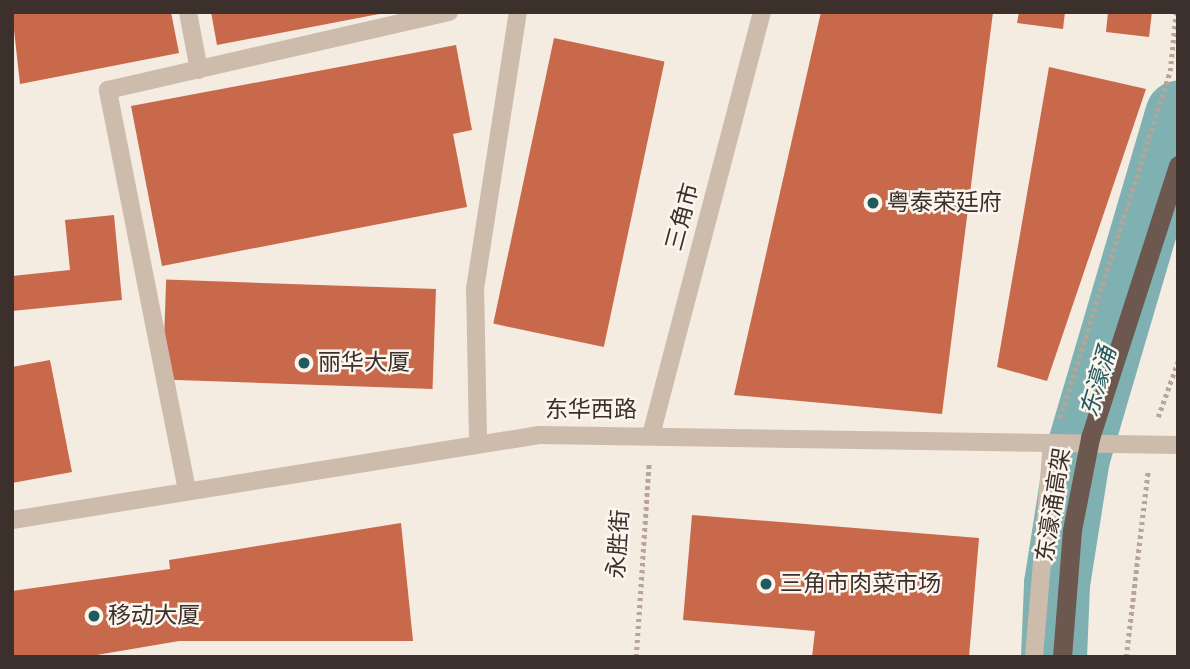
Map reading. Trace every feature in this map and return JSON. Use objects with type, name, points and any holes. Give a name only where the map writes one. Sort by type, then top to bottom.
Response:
[{"type":"highway","name":"东濠涌高架","points":[[1064,657],[1071,541],[1090,438],[1178,165]]},
{"type":"highway","name":"东濠涌高架","points":[[1064,657],[1076,540],[1099,419],[1178,177]]},
{"type":"street","points":[[188,12],[199,70]]},
{"type":"street","points":[[187,490],[108,90],[449,12]]},
{"type":"street","points":[[478,440],[475,289],[518,12]]},
{"type":"street","name":"三角市","points":[[651,435],[762,12]]},
{"type":"street","name":"东华西路","points":[[12,520],[478,440],[651,435],[1178,445]]},
{"type":"street","points":[[1034,657],[1052,444]]},
{"type":"path","points":[[1052,444],[1170,71],[1176,12]]},
{"type":"path","points":[[1126,657],[1151,445],[1178,361]]},
{"type":"path","name":"永胜街","points":[[635,657],[651,435]]},
{"type":"building","points":[[12,12],[171,12],[179,53],[20,84]]},
{"type":"building","points":[[211,12],[379,12],[379,14],[217,45]]},
{"type":"building","name":"粤泰荣廷府","points":[[821,12],[993,12],[942,414],[734,395]]},
{"type":"building","points":[[1019,12],[1065,12],[1063,29],[1017,23]]},
{"type":"building","points":[[1108,12],[1152,12],[1149,37],[1106,32]]},
{"type":"building","points":[[554,38],[665,61],[604,347],[493,324]]},
{"type":"building","points":[[456,45],[472,130],[453,134],[467,207],[162,266],[131,106]]},
{"type":"building","points":[[1049,67],[1146,89],[1047,381],[997,367]]},
{"type":"building","points":[[114,215],[122,300],[12,311],[12,276],[70,270],[65,220]]},
{"type":"building","name":"丽华大厦","points":[[166,280],[436,289],[433,389],[163,380]]},
{"type":"building","points":[[50,360],[72,472],[12,483],[12,367]]},
{"type":"building","points":[[692,515],[979,538],[969,657],[812,657],[815,631],[683,620]]},
{"type":"building","points":[[401,523],[413,641],[179,641],[85,657],[12,657],[12,591],[170,569],[169,560]]},
{"type":"waterway","name":"东濠涌","points":[[1054,657],[1057,584],[1077,458],[1178,114]]},
{"type":"place","name":"粤泰荣廷府","points":[[873,203]]},
{"type":"place","name":"丽华大厦","points":[[304,363]]},
{"type":"place","name":"三角市肉菜市场","points":[[766,584]]},
{"type":"place","name":"移动大厦","points":[[94,616]]}]
